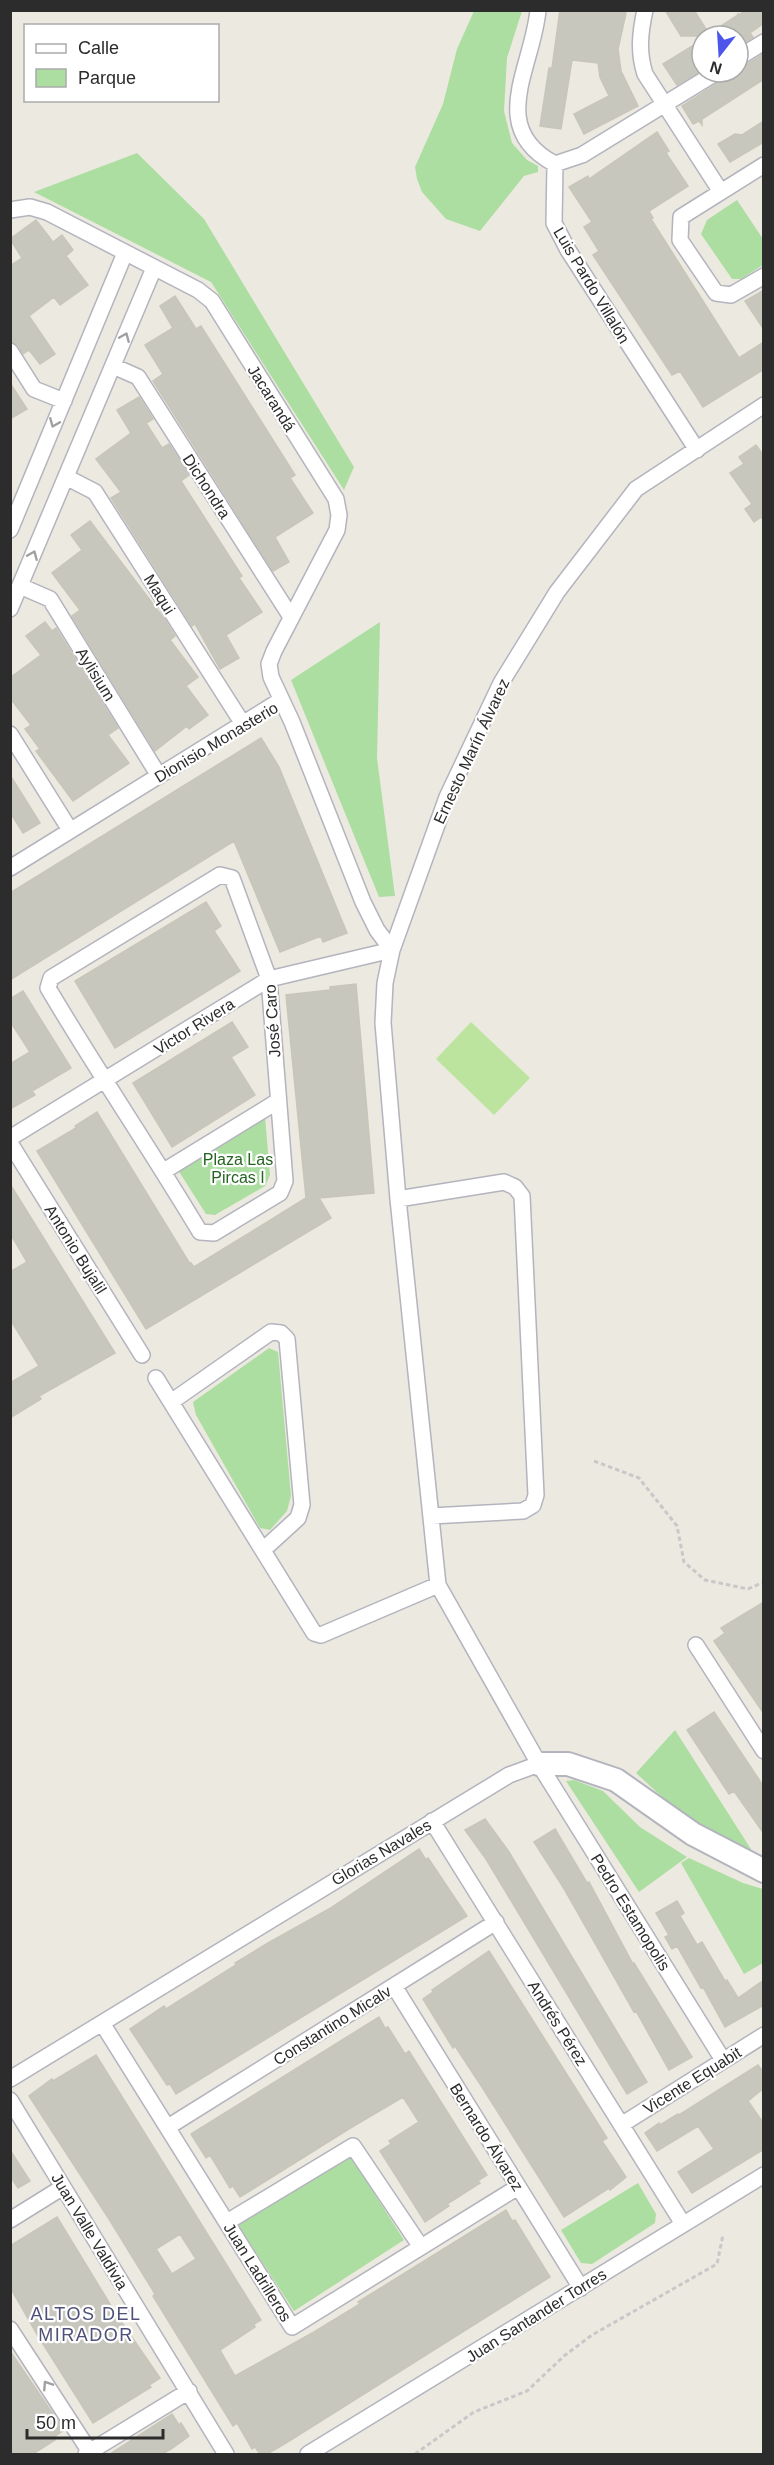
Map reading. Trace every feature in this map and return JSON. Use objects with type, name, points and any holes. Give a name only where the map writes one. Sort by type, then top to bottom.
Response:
[{"type":"street","points":[[538,10],[534,38],[518,93],[517,114],[528,144],[545,159],[555,164],[582,155],[698,84]]},
{"type":"street","points":[[645,10],[641,29],[640,57],[645,74],[721,192]]},
{"type":"street","points":[[750,51],[764,42]]},
{"type":"street","name":"Luis Pardo Villalón","points":[[555,164],[554,223],[647,375],[697,450]]},
{"type":"street","points":[[764,165],[681,217],[680,240],[716,293],[731,295],[764,276]]},
{"type":"street","name":"Jacarandá","points":[[10,210],[30,207],[47,212],[198,290],[212,301],[336,499],[339,515],[337,530],[269,664],[271,677],[280,700]]},
{"type":"street","points":[[10,530],[15,509],[64,401],[125,253]]},
{"type":"street","points":[[10,609],[154,268]]},
{"type":"street","points":[[10,351],[34,389],[64,401]]},
{"type":"street","name":"Dichondra","points":[[113,366],[138,377],[291,617]]},
{"type":"street","name":"Ernesto Marín Álvarez","points":[[438,1585],[398,1199],[383,1023],[385,983],[392,950],[447,797],[501,683],[557,592],[636,489],[762,408]]},
{"type":"street","name":"Maqui","points":[[66,477],[95,492],[243,724]]},
{"type":"street","name":"Aylisium","points":[[20,586],[50,600],[159,776]]},
{"type":"street","name":"Dionisio Monasterio","points":[[10,868],[280,700],[292,722],[363,902],[377,930],[392,950]]},
{"type":"street","points":[[10,734],[70,830]]},
{"type":"street","name":"José Caro","points":[[220,875],[231,878],[269,979],[285,1181],[280,1193],[214,1233],[200,1232],[105,1081],[48,988],[51,978],[220,875]]},
{"type":"street","name":"Victor Rivera","points":[[10,1138],[269,979],[392,950]]},
{"type":"street","points":[[164,1172],[278,1101]]},
{"type":"street","name":"Antonio Bujalil","points":[[10,1143],[142,1355]]},
{"type":"street","points":[[398,1199],[504,1182],[515,1187],[522,1196],[536,1495],[533,1505],[523,1511],[431,1516]]},
{"type":"street","points":[[171,1402],[271,1332],[281,1332],[287,1339],[302,1505],[298,1518],[263,1550]]},
{"type":"street","points":[[156,1377],[314,1633],[321,1635],[438,1585]]},
{"type":"street","name":"Pedro Estamopolis","points":[[438,1585],[539,1764],[723,2060]]},
{"type":"street","points":[[696,1645],[764,1751]]},
{"type":"street","name":"Glorias Navales","points":[[10,2079],[509,1775],[539,1764],[568,1764],[616,1780],[693,1834],[764,1871]]},
{"type":"street","name":"Andrés Pérez","points":[[432,1821],[683,2224]]},
{"type":"street","name":"Constantino Micalv","points":[[168,2127],[496,1922]]},
{"type":"street","name":"Bernardo Álvarez","points":[[394,1986],[581,2288]]},
{"type":"street","name":"Juan Ladrilleros","points":[[102,2023],[292,2327],[518,2187]]},
{"type":"street","name":"Vicente Equabit","points":[[621,2125],[764,2035]]},
{"type":"street","name":"Juan Valle Valdivia","points":[[10,2100],[226,2454]]},
{"type":"street","points":[[227,2222],[353,2146],[421,2247]]},
{"type":"street","name":"Juan Santander Torres","points":[[308,2454],[764,2175]]},
{"type":"street","points":[[10,2220],[63,2187]]},
{"type":"street","points":[[10,2329],[88,2453],[189,2391]]},
{"type":"path","points":[[594,1461],[639,1478],[677,1526],[684,1562],[705,1580],[748,1589],[764,1582]]},
{"type":"path","points":[[415,2454],[474,2412],[527,2391],[564,2356],[592,2334],[717,2264],[723,2235]]},
{"type":"green space","points":[[474,11],[522,11],[507,58],[504,111],[512,143],[527,160],[538,166],[538,172],[524,176],[480,231],[446,219],[422,192],[415,167],[443,104],[457,49]]},
{"type":"green space","points":[[137,153],[204,219],[354,467],[344,490],[211,282],[34,192]]},
{"type":"green space","points":[[737,200],[763,239],[763,265],[741,279],[732,279],[701,234],[707,220]]},
{"type":"green space","points":[[380,622],[377,758],[395,896],[379,897],[291,680]]},
{"type":"green space","points":[[471,1022],[530,1078],[494,1115],[436,1059]]},
{"type":"green space","name":"Plaza Las Pircas I","points":[[265,1117],[270,1175],[265,1186],[215,1215],[206,1214],[178,1170]]},
{"type":"green space","points":[[269,1348],[278,1352],[291,1496],[287,1511],[270,1530],[260,1528],[196,1415],[193,1402]]},
{"type":"green space","points":[[675,1730],[756,1857],[685,1818],[636,1773]]},
{"type":"green space","points":[[574,1780],[603,1791],[640,1827],[687,1857],[639,1892],[566,1781]]},
{"type":"green space","points":[[689,1858],[743,1883],[763,1889],[763,1963],[744,1974],[681,1863]]},
{"type":"green space","points":[[349,2154],[404,2240],[294,2311],[238,2225]]},
{"type":"green space","points":[[638,2183],[656,2214],[655,2223],[592,2264],[581,2263],[561,2230]]},
{"type":"building","points":[[560,10],[613,10],[626,13],[618,49],[621,71],[638,106],[584,134],[574,114],[609,96],[600,77],[598,63],[572,60],[561,129],[540,126],[549,68],[552,68]]},
{"type":"building","points":[[665,10],[694,10],[703,24],[690,24],[690,36],[681,36]]},
{"type":"building","points":[[745,10],[764,10],[764,23],[750,33],[750,24],[724,24]]},
{"type":"building","points":[[690,47],[690,77],[677,85],[663,64]]},
{"type":"building","points":[[763,54],[764,79],[702,119],[702,125],[699,121],[693,124],[682,106],[716,84],[750,84],[750,62]]},
{"type":"building","points":[[764,121],[764,142],[730,162],[718,144],[735,134],[742,135]]},
{"type":"building","points":[[657,132],[669,151],[666,153],[688,186],[649,211],[653,218],[651,219],[739,358],[764,342],[764,369],[703,407],[680,371],[672,375],[593,255],[599,251],[584,227],[592,222],[569,187],[588,176],[589,179]]},
{"type":"building","points":[[36,220],[53,242],[62,235],[73,250],[66,256],[88,285],[60,305],[54,297],[29,316],[55,354],[40,364],[29,350],[23,354],[18,345],[10,341],[10,266],[22,258],[10,239]]},
{"type":"building","points":[[764,290],[764,330],[745,301]]},
{"type":"building","points":[[175,296],[196,329],[201,326],[295,475],[290,478],[313,513],[275,537],[289,562],[273,571],[153,381],[163,374],[145,345],[173,328],[160,306]]},
{"type":"building","points":[[10,383],[27,409],[10,419]]},
{"type":"building","points":[[139,397],[153,419],[146,423],[162,448],[169,444],[189,475],[181,481],[242,576],[239,578],[262,612],[226,635],[239,658],[220,669],[195,624],[192,626],[111,498],[121,492],[96,459],[131,433],[117,410]]},
{"type":"building","points":[[756,445],[764,456],[764,521],[761,517],[754,522],[745,509],[752,504],[730,473],[744,464],[739,457]]},
{"type":"building","points":[[90,521],[165,620],[175,636],[170,640],[198,677],[186,686],[208,715],[189,729],[187,726],[155,751],[72,616],[80,610],[52,573],[82,550],[71,535]]},
{"type":"building","points":[[45,622],[52,631],[56,628],[118,728],[108,735],[129,763],[73,801],[36,751],[40,749],[25,729],[31,725],[10,698],[10,678],[41,655],[26,636]]},
{"type":"building","points":[[261,738],[279,767],[347,933],[323,942],[321,936],[280,952],[234,841],[10,980],[10,893]]},
{"type":"building","points":[[10,775],[40,823],[23,833],[10,812]]},
{"type":"building","points":[[206,902],[221,926],[214,931],[240,971],[115,1048],[75,981]]},
{"type":"building","points":[[356,984],[374,1193],[319,1198],[331,1218],[146,1329],[37,1151],[76,1128],[75,1126],[97,1112],[194,1267],[306,1198],[286,995],[330,990],[330,987]]},
{"type":"building","points":[[23,991],[71,1068],[32,1091],[35,1095],[10,1109],[10,1064],[30,1052],[10,1021],[10,999]]},
{"type":"building","points":[[232,1022],[248,1047],[231,1057],[255,1095],[172,1147],[133,1083]]},
{"type":"building","points":[[10,1184],[115,1353],[39,1396],[41,1399],[10,1418],[10,1383],[39,1366],[10,1319],[10,1272],[27,1262],[10,1233]]},
{"type":"building","points":[[764,1602],[764,1714],[714,1641],[725,1633],[721,1628]]},
{"type":"building","points":[[714,1712],[764,1787],[764,1834],[734,1791],[729,1794],[687,1730]]},
{"type":"building","points":[[485,1819],[509,1852],[647,2082],[627,2094],[486,1859],[465,1830]]},
{"type":"building","points":[[555,1829],[587,1883],[589,1882],[633,1964],[692,2057],[669,2070],[563,1887],[534,1842]]},
{"type":"building","points":[[419,1849],[426,1860],[428,1858],[467,1916],[176,2094],[170,2084],[167,2085],[130,2029],[164,2006],[166,2009],[268,1943],[329,1909]]},
{"type":"building","points":[[677,1901],[684,1913],[680,1916],[697,1945],[702,1942],[738,1998],[764,1980],[764,2005],[725,2027],[677,1946],[672,1949],[665,1937],[669,1935],[656,1913]]},
{"type":"building","points":[[489,1951],[607,2138],[602,2141],[626,2177],[610,2190],[609,2188],[564,2217],[423,1999],[433,1992],[432,1990]]},
{"type":"building","points":[[379,2017],[405,2054],[409,2051],[487,2175],[478,2181],[480,2183],[447,2204],[449,2206],[425,2222],[380,2151],[391,2144],[389,2141],[419,2122],[403,2097],[240,2197],[233,2186],[230,2188],[210,2155],[206,2158],[191,2134]]},
{"type":"building","points":[[96,2055],[261,2320],[254,2324],[255,2327],[220,2350],[235,2376],[360,2304],[358,2302],[506,2210],[512,2221],[515,2220],[550,2277],[286,2443],[267,2454],[260,2454],[255,2447],[252,2449],[237,2423],[233,2426],[153,2296],[155,2294],[109,2219],[29,2096],[52,2079],[53,2081]],"holes":[[[180,2234],[196,2259],[172,2274],[156,2249]]]},
{"type":"building","points":[[758,2065],[764,2073],[764,2088],[748,2101],[764,2124],[764,2149],[692,2193],[678,2172],[714,2149],[698,2126],[657,2151],[645,2133],[659,2123],[660,2125],[679,2115]]},
{"type":"building","points":[[10,2150],[30,2181],[18,2188],[10,2176]]},
{"type":"building","points":[[57,2217],[116,2314],[160,2378],[149,2385],[151,2387],[93,2423],[10,2287],[10,2246]]},
{"type":"building","points":[[10,2351],[64,2430],[54,2437],[55,2440],[33,2454],[10,2454]]},
{"type":"building","points":[[172,2414],[189,2436],[171,2449],[162,2454],[110,2454]]},
{"type":"district","name":"ALTOS DEL MIRADOR","points":[[86,2324]]}]
